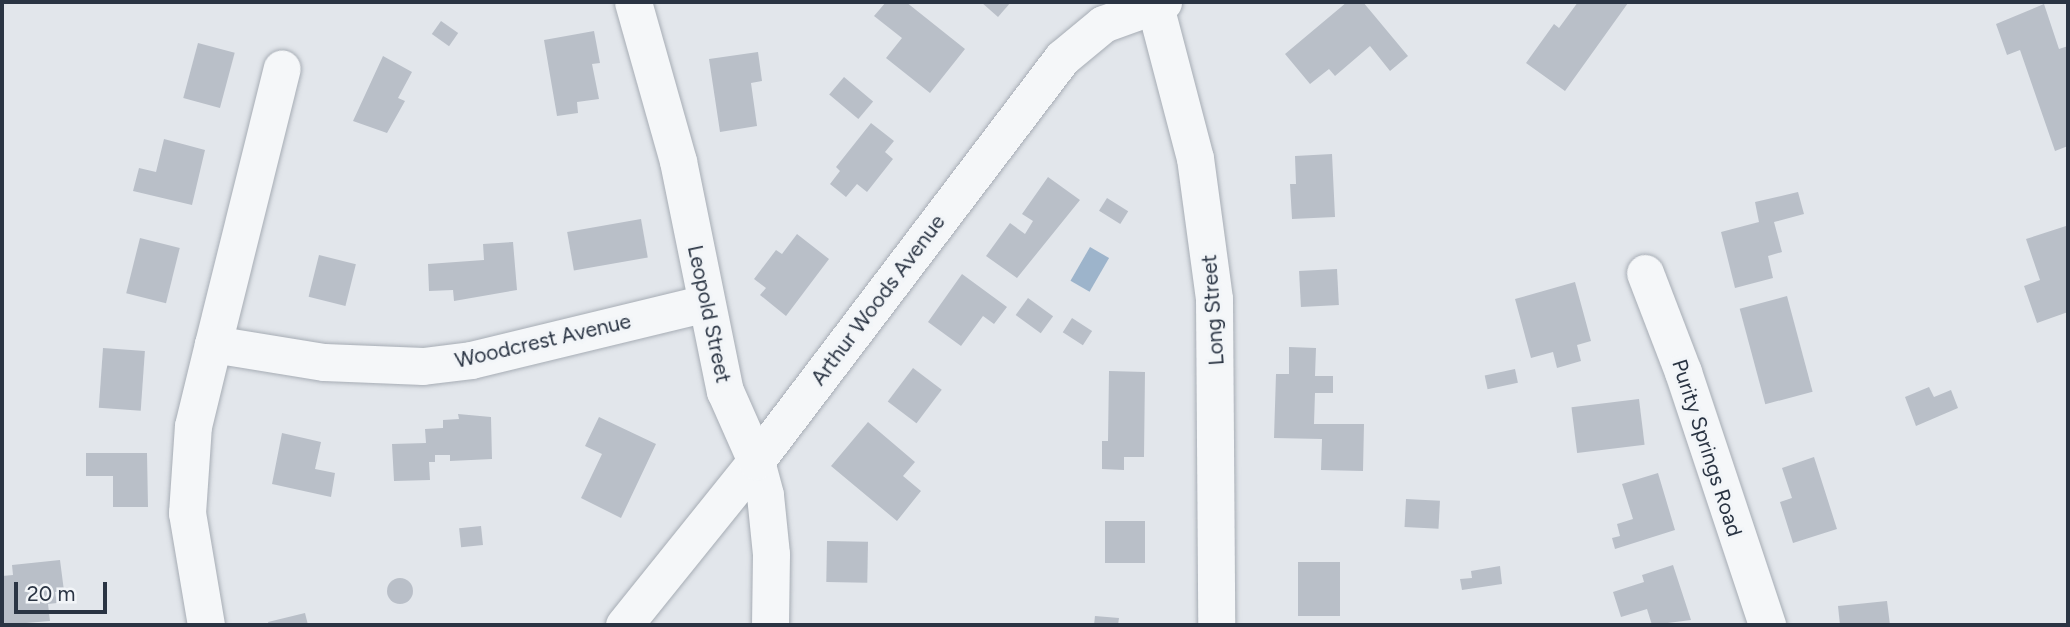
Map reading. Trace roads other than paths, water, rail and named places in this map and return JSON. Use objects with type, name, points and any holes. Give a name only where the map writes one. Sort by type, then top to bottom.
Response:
[{"type":"street","name":"Leopold Street","points":[[633,2],[678,162],[725,391],[756,461],[771,554],[770,625]]},
{"type":"street","name":"Arthur Woods Avenue","points":[[624,625],[756,461],[1062,58],[1103,24],[1158,3]]},
{"type":"street","name":"Long Street","points":[[1158,3],[1195,158],[1213,286],[1216,625]]},
{"type":"street","points":[[206,625],[187,513],[193,426],[282,68]]},
{"type":"street","name":"Purity Springs Road","points":[[1645,273],[1684,372],[1767,625]]},
{"type":"street","name":"Woodcrest Avenue","points":[[213,344],[324,362],[423,366],[471,360],[706,303]]},
{"type":"water","points":[[1090,247],[1109,258],[1090,292],[1070,281]]}]
